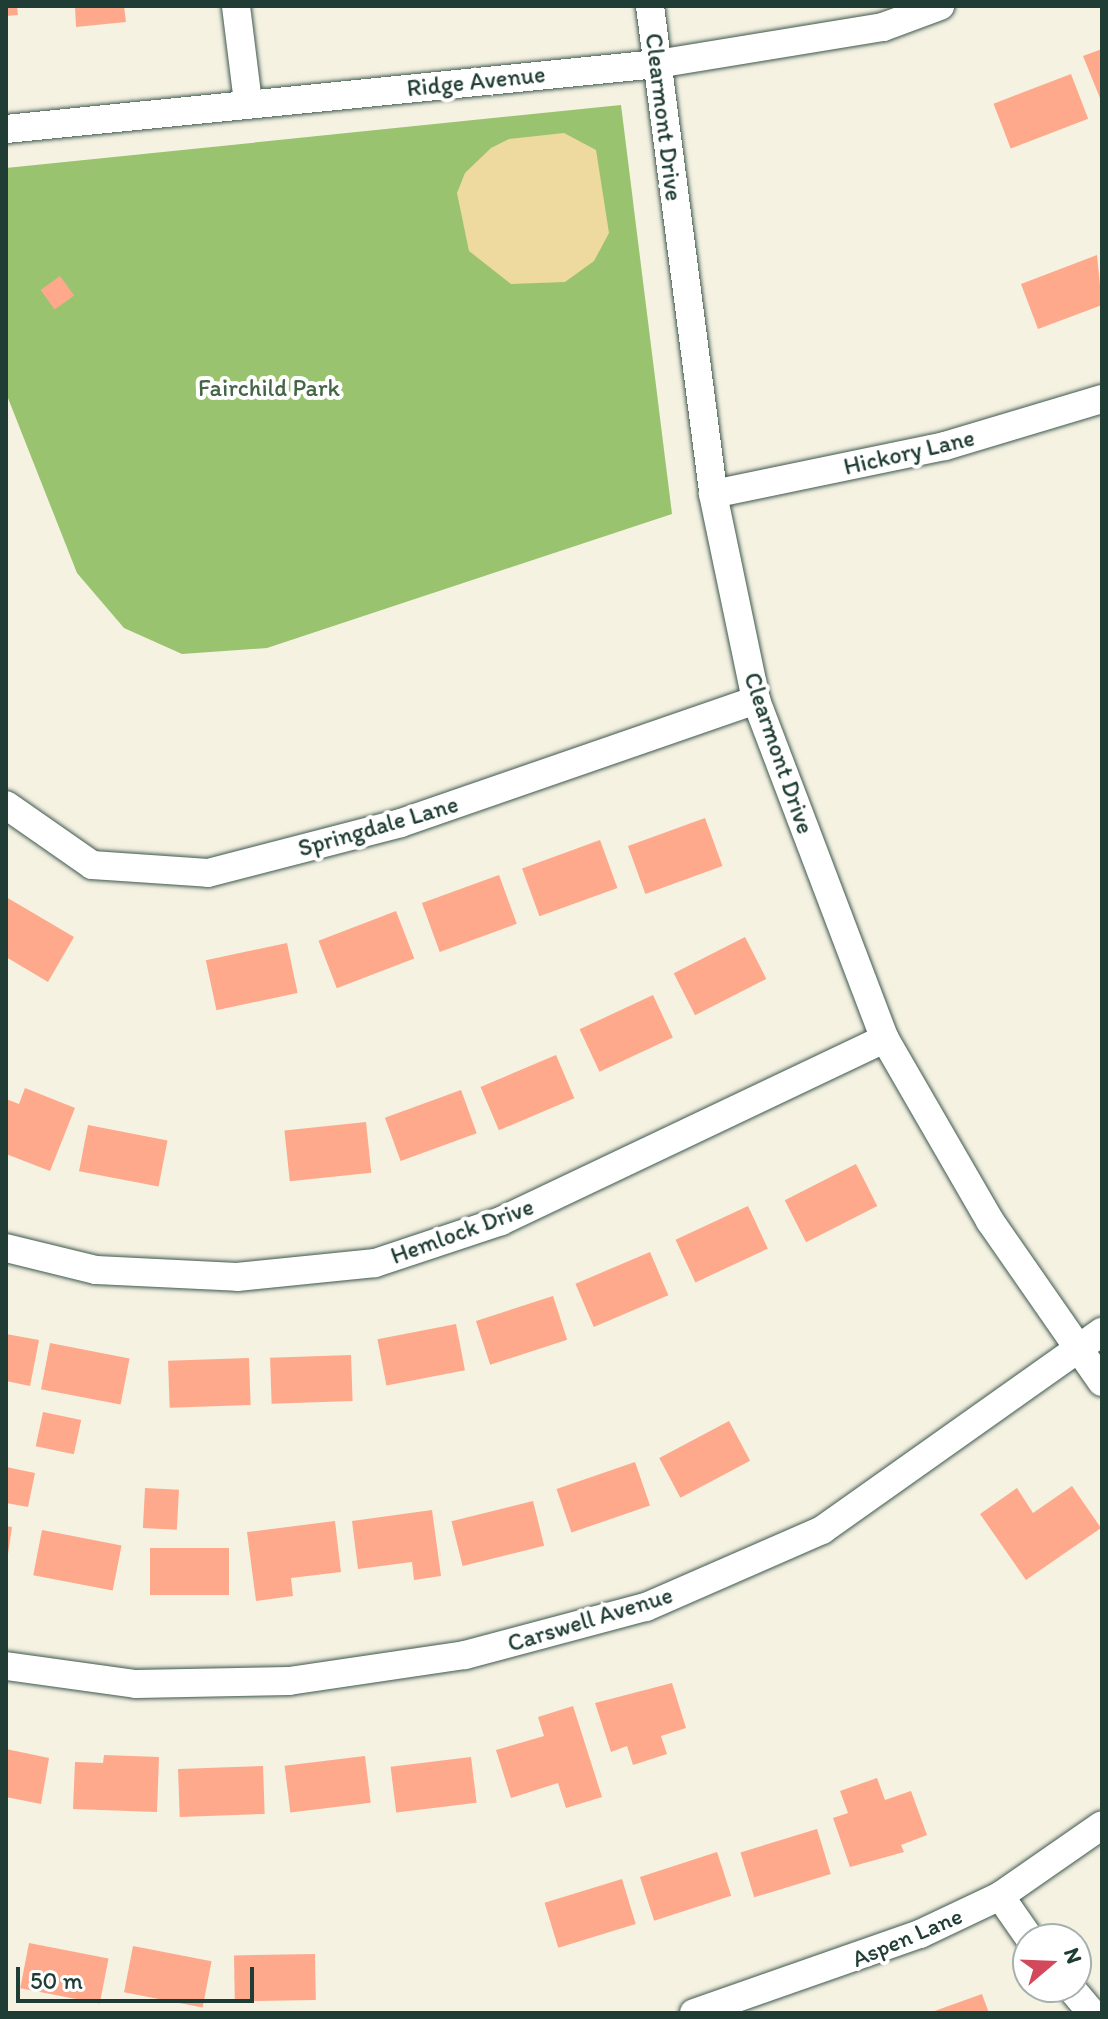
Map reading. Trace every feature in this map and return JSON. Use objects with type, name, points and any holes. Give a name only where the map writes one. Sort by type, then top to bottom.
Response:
[{"type":"street","points":[[236,6],[248,103]]},
{"type":"street","name":"Clearmont Drive","points":[[650,6],[713,494],[756,700],[885,1039],[1076,1350],[1102,1382]]},
{"type":"street","name":"Ridge Avenue","points":[[6,129],[657,64],[883,27],[940,6]]},
{"type":"street","name":"Hickory Lane","points":[[713,494],[945,446],[1101,404]]},
{"type":"street","name":"Springdale Lane","points":[[6,805],[92,865],[208,873],[401,823],[756,700]]},
{"type":"street","name":"Hemlock Drive","points":[[6,1248],[96,1270],[237,1277],[375,1263],[501,1221],[885,1039]]},
{"type":"street","name":"Carswell Avenue","points":[[6,1666],[136,1684],[289,1681],[465,1655],[646,1607],[822,1530],[1102,1332]]},
{"type":"street","name":"Aspen Lane","points":[[694,2013],[816,1976],[1000,1896],[1102,1825]]},
{"type":"street","points":[[1000,1896],[1019,1923]]},
{"type":"green space","name":"Fairchild Park","points":[[621,105],[672,514],[267,648],[182,654],[124,628],[77,573],[6,393],[6,168]]},
{"type":"sand","points":[[564,133],[596,150],[609,233],[594,261],[565,282],[511,284],[469,251],[457,193],[465,173],[491,148],[509,139]]},
{"type":"building","points":[[6,6],[17,6],[18,15],[6,16]]},
{"type":"building","points":[[75,6],[124,6],[126,22],[76,27]]},
{"type":"building","points":[[1102,49],[1102,103],[1083,56]]},
{"type":"building","points":[[1071,74],[1088,119],[1011,149],[994,104]]},
{"type":"building","points":[[1097,255],[1102,305],[1038,329],[1021,284]]},
{"type":"building","points":[[60,276],[74,295],[55,310],[41,290]]},
{"type":"building","points":[[705,818],[722,866],[645,894],[628,846]]},
{"type":"building","points":[[600,840],[617,888],[539,916],[522,868]]},
{"type":"building","points":[[499,875],[517,924],[440,952],[422,903]]},
{"type":"building","points":[[6,897],[74,937],[48,982],[6,957]]},
{"type":"building","points":[[396,911],[414,959],[337,988],[319,941]]},
{"type":"building","points":[[745,937],[766,979],[695,1015],[674,973]]},
{"type":"building","points":[[287,943],[298,993],[216,1010],[206,960]]},
{"type":"building","points":[[653,995],[673,1038],[599,1072],[580,1029]]},
{"type":"building","points":[[556,1055],[574,1098],[499,1130],[481,1087]]},
{"type":"building","points":[[25,1088],[75,1108],[50,1171],[6,1154],[6,1099],[19,1104]]},
{"type":"building","points":[[461,1090],[477,1133],[401,1161],[385,1118]]},
{"type":"building","points":[[366,1122],[371,1173],[290,1181],[284,1131]]},
{"type":"building","points":[[88,1125],[168,1140],[159,1187],[79,1171]]},
{"type":"building","points":[[856,1164],[877,1206],[806,1242],[785,1200]]},
{"type":"building","points":[[748,1206],[768,1249],[695,1282],[675,1240]]},
{"type":"building","points":[[650,1252],[668,1295],[594,1327],[575,1284]]},
{"type":"building","points":[[553,1296],[567,1340],[490,1365],[476,1321]]},
{"type":"building","points":[[456,1324],[465,1370],[386,1385],[377,1339]]},
{"type":"building","points":[[6,1334],[39,1340],[30,1386],[6,1381]]},
{"type":"building","points":[[50,1343],[130,1358],[121,1405],[41,1389]]},
{"type":"building","points":[[351,1355],[353,1401],[272,1404],[270,1358]]},
{"type":"building","points":[[249,1358],[251,1405],[170,1408],[168,1361]]},
{"type":"building","points":[[43,1412],[81,1420],[74,1454],[36,1446]]},
{"type":"building","points":[[729,1421],[750,1461],[680,1498],[659,1458]]},
{"type":"building","points":[[635,1462],[650,1505],[571,1533],[557,1489]]},
{"type":"building","points":[[6,1467],[35,1473],[28,1507],[6,1503]]},
{"type":"building","points":[[1072,1486],[1101,1528],[1026,1580],[980,1514],[1017,1488],[1033,1513]]},
{"type":"building","points":[[145,1488],[179,1490],[177,1530],[143,1528]]},
{"type":"building","points":[[533,1501],[544,1546],[463,1566],[451,1521]]},
{"type":"building","points":[[432,1510],[441,1576],[414,1580],[412,1562],[358,1569],[352,1521]]},
{"type":"building","points":[[335,1521],[341,1572],[291,1578],[293,1596],[256,1601],[247,1532]]},
{"type":"building","points":[[6,1526],[12,1527],[8,1554],[6,1553]]},
{"type":"building","points":[[42,1530],[122,1545],[113,1591],[33,1575]]},
{"type":"building","points":[[150,1548],[229,1548],[229,1595],[150,1595]]},
{"type":"building","points":[[672,1683],[686,1728],[661,1736],[667,1754],[633,1765],[627,1746],[611,1752],[595,1703]]},
{"type":"building","points":[[573,1706],[602,1797],[566,1808],[558,1783],[511,1798],[496,1750],[544,1736],[538,1717]]},
{"type":"building","points":[[6,1749],[49,1758],[41,1804],[6,1797]]},
{"type":"building","points":[[104,1755],[159,1757],[157,1812],[73,1809],[75,1762],[103,1763]]},
{"type":"building","points":[[365,1756],[371,1803],[290,1813],[285,1766]]},
{"type":"building","points":[[471,1757],[477,1803],[396,1813],[391,1767]]},
{"type":"building","points":[[263,1766],[265,1814],[180,1817],[178,1769]]},
{"type":"building","points":[[877,1778],[885,1800],[911,1791],[927,1835],[901,1845],[904,1852],[850,1867],[833,1818],[848,1813],[840,1791]]},
{"type":"building","points":[[817,1829],[831,1874],[754,1897],[740,1852]]},
{"type":"building","points":[[717,1852],[731,1896],[654,1921],[640,1877]]},
{"type":"building","points":[[622,1879],[636,1924],[558,1948],[545,1903]]},
{"type":"building","points":[[29,1943],[109,1958],[100,2004],[20,1988]]},
{"type":"building","points":[[133,1946],[212,1961],[203,2007],[124,1992]]},
{"type":"building","points":[[315,1954],[316,2000],[235,2001],[234,1955]]},
{"type":"building","points":[[982,1994],[989,2013],[929,2013]]}]
